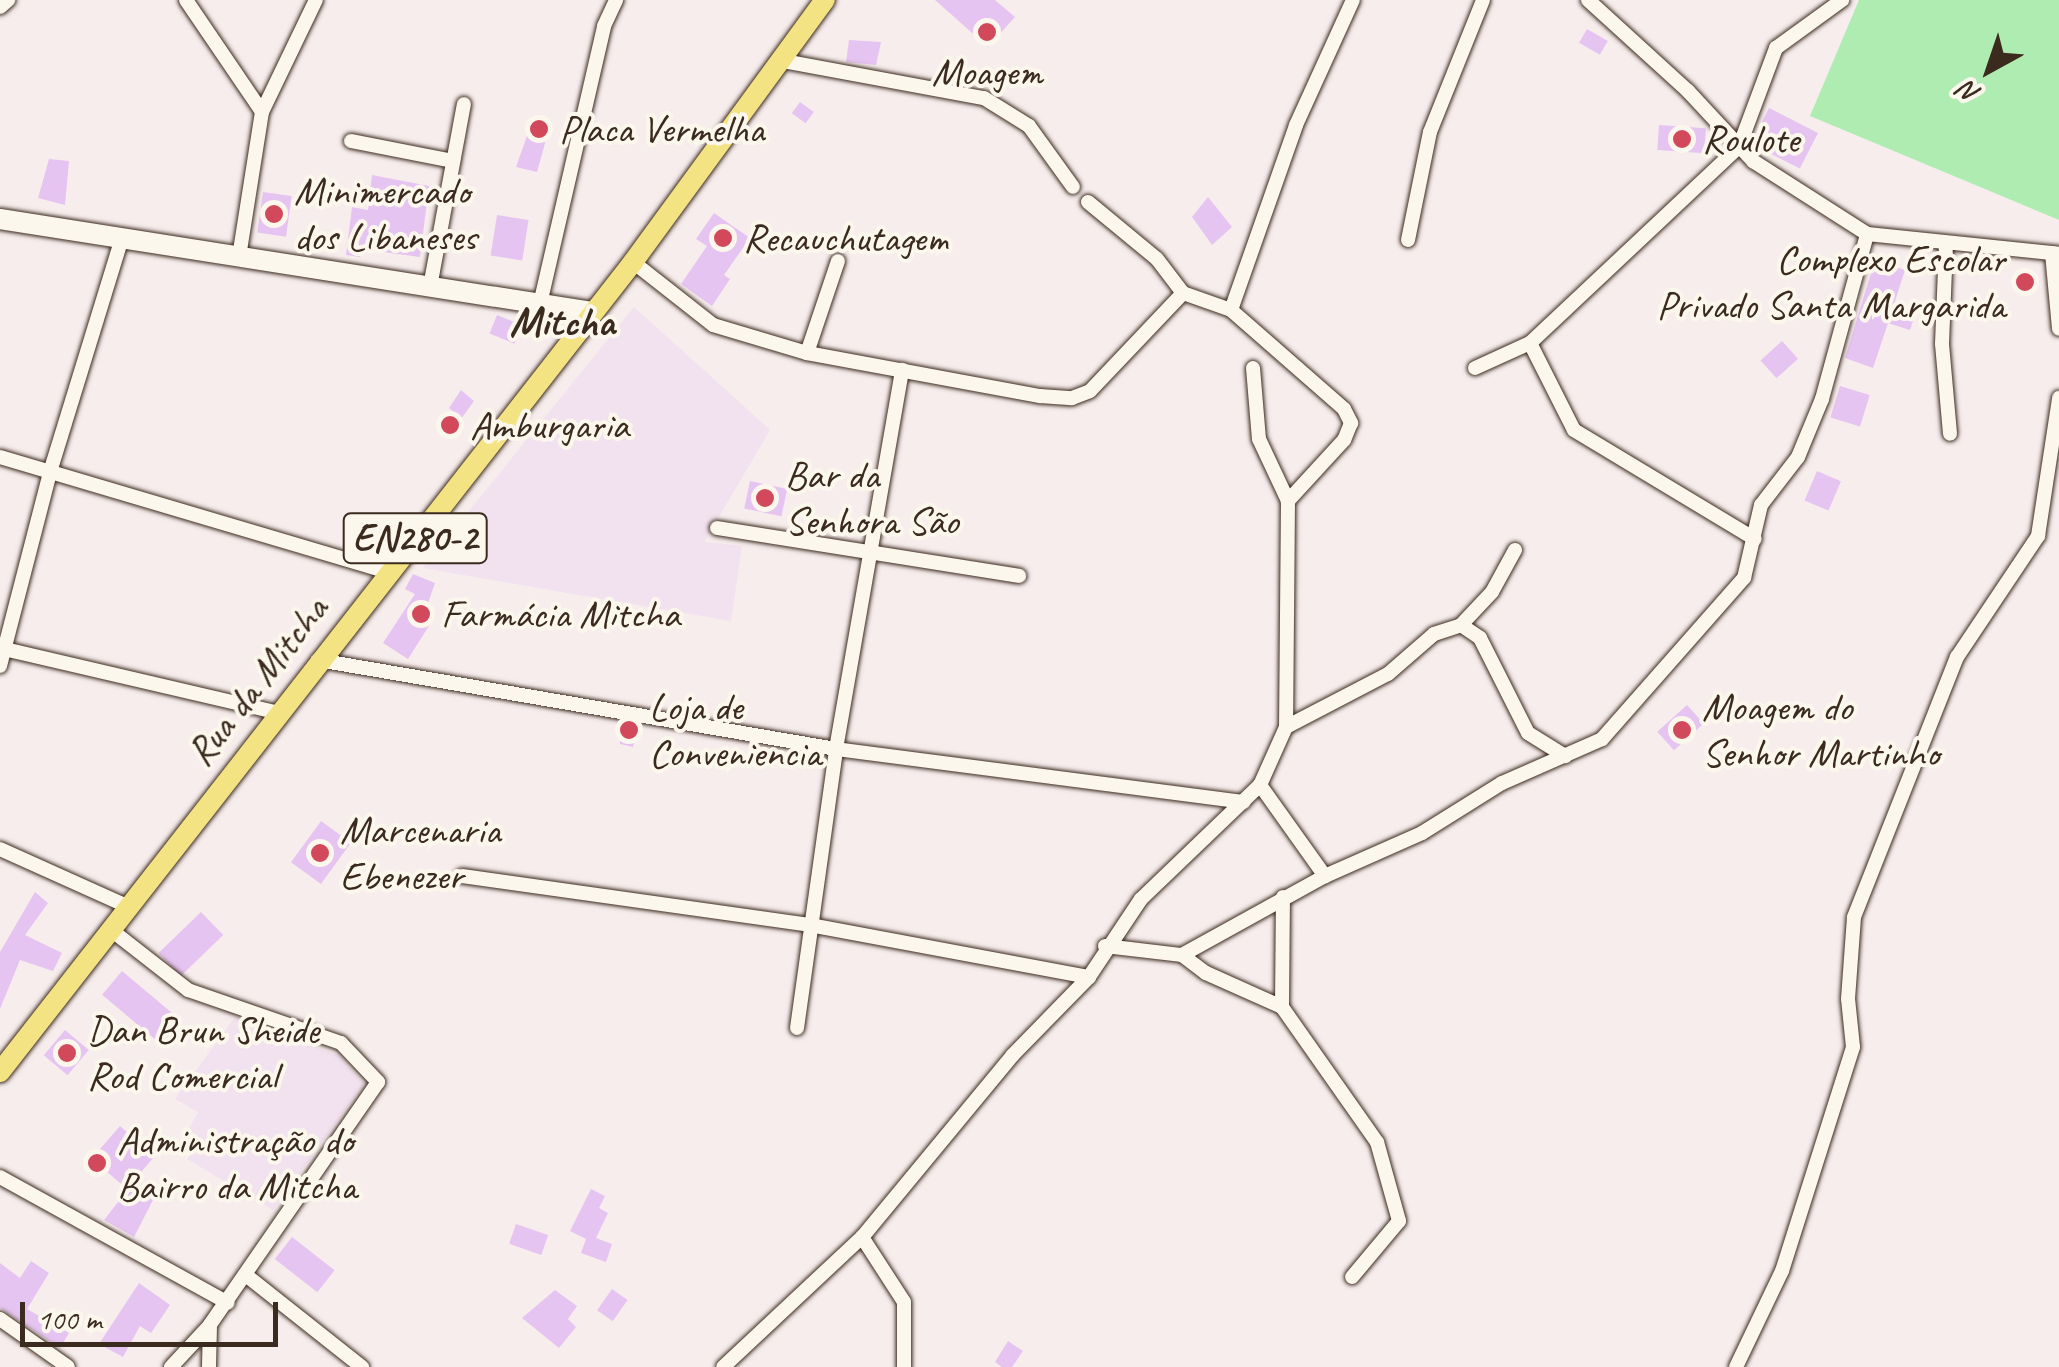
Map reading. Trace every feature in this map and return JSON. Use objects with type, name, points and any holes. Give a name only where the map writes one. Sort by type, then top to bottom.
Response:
[{"type":"main road","name":"Rua da Mitcha","points":[[0,1072],[8,1050],[110,929],[276,712],[634,262],[825,0]]},
{"type":"main road","points":[[0,219],[592,312]]},
{"type":"street","points":[[0,8],[8,0]]},
{"type":"street","points":[[186,0],[262,112]]},
{"type":"street","points":[[239,257],[262,112],[316,0]]},
{"type":"street","points":[[540,304],[604,26],[616,0]]},
{"type":"street","points":[[1231,310],[1296,125],[1353,0]]},
{"type":"street","points":[[1408,240],[1430,132],[1483,0]]},
{"type":"street","points":[[1588,0],[1783,186],[1867,234],[2055,254],[2059,329]]},
{"type":"street","points":[[1474,368],[1530,343],[1739,147],[1776,48],[1842,0]]},
{"type":"street","points":[[778,60],[984,98],[1030,126],[1073,187]]},
{"type":"street","points":[[430,287],[464,104]]},
{"type":"street","points":[[351,140],[453,162]]},
{"type":"street","points":[[1088,202],[1157,258],[1183,293],[1231,310],[1344,409],[1351,423],[1344,440],[1288,501]]},
{"type":"street","points":[[1182,954],[1283,897],[1602,738],[1688,646],[1744,578],[1761,505],[1798,456],[1822,398],[1867,234]]},
{"type":"street","points":[[0,666],[50,472],[122,238]]},
{"type":"street","points":[[1946,244],[1942,344],[1950,434]]},
{"type":"street","points":[[807,353],[838,261]]},
{"type":"street","points":[[634,262],[713,325],[807,353],[1072,398],[1104,378],[1183,293]]},
{"type":"street","points":[[1530,343],[1574,430],[1755,539]]},
{"type":"street","points":[[722,1367],[862,1237],[1012,1056],[1090,977],[1105,946],[1141,899],[1260,786],[1286,727],[1288,501],[1259,439],[1253,368]]},
{"type":"street","points":[[797,1028],[836,749],[902,370]]},
{"type":"street","points":[[1736,1367],[1782,1271],[1853,1048],[1848,999],[1854,918],[1957,657],[2038,536],[2059,398]]},
{"type":"street","points":[[0,457],[388,572]]},
{"type":"street","points":[[717,528],[1019,576]]},
{"type":"street","points":[[1286,727],[1388,674],[1434,634],[1462,626],[1492,592],[1515,550]]},
{"type":"street","points":[[1462,626],[1480,638],[1528,733],[1565,756]]},
{"type":"street","points":[[2,649],[276,712]]},
{"type":"street","points":[[318,660],[836,749],[1244,802]]},
{"type":"street","points":[[1260,786],[1324,876]]},
{"type":"street","points":[[0,849],[128,906]]},
{"type":"street","points":[[462,876],[810,925],[1090,977]]},
{"type":"street","points":[[1282,1007],[1283,897]]},
{"type":"street","points":[[110,929],[188,990],[341,1043],[378,1082],[228,1303],[171,1367]]},
{"type":"street","points":[[1105,946],[1182,954],[1206,972],[1282,1007],[1377,1142],[1395,1188],[1400,1221],[1352,1277]]},
{"type":"street","points":[[0,1177],[228,1303]]},
{"type":"street","points":[[862,1237],[904,1302],[904,1367]]},
{"type":"street","points":[[247,1276],[362,1367]]},
{"type":"street","points":[[0,1319],[68,1367]]},
{"type":"street","points":[[210,1325],[210,1367]]},
{"type":"shaded area","points":[[634,307],[770,430],[704,542],[742,546],[731,621],[423,568]]},
{"type":"shaded area","points":[[235,1017],[340,1056],[364,1084],[273,1210],[177,1153],[198,1112],[175,1099]]},
{"type":"green space","points":[[1859,0],[2059,0],[2059,220],[1810,116]]},
{"type":"building","name":"Moagem","points":[[935,0],[995,0],[1015,17],[988,47]]},
{"type":"building","points":[[1587,29],[1608,41],[1600,55],[1579,43]]},
{"type":"building","points":[[849,40],[881,42],[876,65],[846,62]]},
{"type":"building","points":[[800,102],[814,112],[806,123],[792,113]]},
{"type":"building","points":[[1769,108],[1818,133],[1800,169],[1751,144]]},
{"type":"building","points":[[534,116],[551,122],[537,172],[516,167]]},
{"type":"building","name":"Roulote","points":[[1659,125],[1706,128],[1704,153],[1657,150]]},
{"type":"building","points":[[49,159],[69,161],[65,205],[38,198]]},
{"type":"building","points":[[372,175],[429,186],[420,257],[361,249],[360,257],[346,255],[352,207],[368,210]]},
{"type":"building","name":"Minimercado dos Libaneses","points":[[263,192],[292,196],[286,237],[257,233]]},
{"type":"building","points":[[1208,197],[1232,227],[1212,245],[1192,217]]},
{"type":"building","points":[[714,213],[750,238],[724,275],[730,279],[712,306],[681,284],[707,246],[696,239]]},
{"type":"building","points":[[497,215],[529,220],[522,261],[491,255]]},
{"type":"building","points":[[1875,260],[1905,270],[1894,304],[1916,311],[1910,330],[1888,323],[1873,368],[1845,358]]},
{"type":"building","points":[[497,315],[522,325],[515,344],[490,334]]},
{"type":"building","points":[[1782,341],[1798,359],[1777,378],[1760,360]]},
{"type":"building","points":[[1840,386],[1870,395],[1860,427],[1830,418]]},
{"type":"building","points":[[461,390],[474,401],[461,419],[449,408]]},
{"type":"building","points":[[1817,471],[1841,481],[1828,511],[1804,500]]},
{"type":"building","name":"Bar da Senhora São","points":[[750,481],[787,489],[781,516],[744,508]]},
{"type":"building","points":[[413,574],[435,583],[425,612],[434,618],[408,659],[383,643],[415,594],[405,589]]},
{"type":"building","name":"Moagem do Senhor Martinho","points":[[1687,705],[1704,724],[1674,750],[1657,732]]},
{"type":"building","name":"Loja de Conveniencia","points":[[620,723],[639,726],[633,747],[620,744]]},
{"type":"building","name":"Marcenaria Ebenezer","points":[[321,821],[351,843],[321,884],[291,862]]},
{"type":"building","points":[[35,892],[48,903],[25,935],[62,953],[53,971],[20,960],[0,1009],[0,952]]},
{"type":"building","points":[[201,912],[223,935],[181,976],[159,953]]},
{"type":"building","points":[[122,971],[182,1021],[162,1045],[102,995]]},
{"type":"building","name":"Dan Brun Sheide Rod Comercial","points":[[65,1030],[89,1050],[68,1075],[44,1055]]},
{"type":"building","points":[[120,1126],[155,1156],[127,1189],[92,1158]]},
{"type":"building","points":[[129,1188],[154,1198],[134,1237],[104,1220]]},
{"type":"building","points":[[591,1189],[605,1196],[599,1208],[608,1213],[596,1238],[612,1244],[606,1262],[581,1253],[586,1239],[570,1231]]},
{"type":"building","points":[[516,1224],[548,1235],[541,1255],[509,1244]]},
{"type":"building","points":[[292,1237],[335,1270],[317,1292],[275,1259]]},
{"type":"building","points":[[31,1261],[49,1273],[27,1309],[69,1333],[60,1348],[0,1308],[0,1263],[20,1278]]},
{"type":"building","points":[[139,1283],[170,1305],[151,1333],[140,1326],[123,1357],[99,1344]]},
{"type":"building","points":[[612,1289],[628,1300],[613,1321],[597,1310]]},
{"type":"building","points":[[555,1290],[577,1306],[568,1319],[576,1327],[559,1348],[522,1318]]},
{"type":"building","points":[[1008,1341],[1023,1351],[1012,1367],[1002,1367],[995,1362]]},
{"type":"place","name":"Moagem","points":[[987,32]]},
{"type":"place","name":"Placa Vermelha","points":[[539,129]]},
{"type":"place","name":"Roulote","points":[[1682,139]]},
{"type":"place","name":"Minimercado dos Libaneses","points":[[274,214]]},
{"type":"place","name":"Recauchutagem","points":[[723,238]]},
{"type":"place","name":"Complexo Escolar Privado Santa Margarida","points":[[2025,282]]},
{"type":"place","name":"Amburgaria","points":[[450,425]]},
{"type":"place","name":"Bar da Senhora São","points":[[765,498]]},
{"type":"place","name":"Farmácia Mitcha","points":[[421,614]]},
{"type":"place","name":"Loja de Conveniencia","points":[[629,730]]},
{"type":"place","name":"Moagem do Senhor Martinho","points":[[1682,730]]},
{"type":"place","name":"Marcenaria Ebenezer","points":[[320,853]]},
{"type":"place","name":"Dan Brun Sheide Rod Comercial","points":[[67,1053]]},
{"type":"place","name":"Administração do Bairro da Mitcha","points":[[97,1163]]},
{"type":"district","name":"Mitcha","points":[[562,322]]}]
